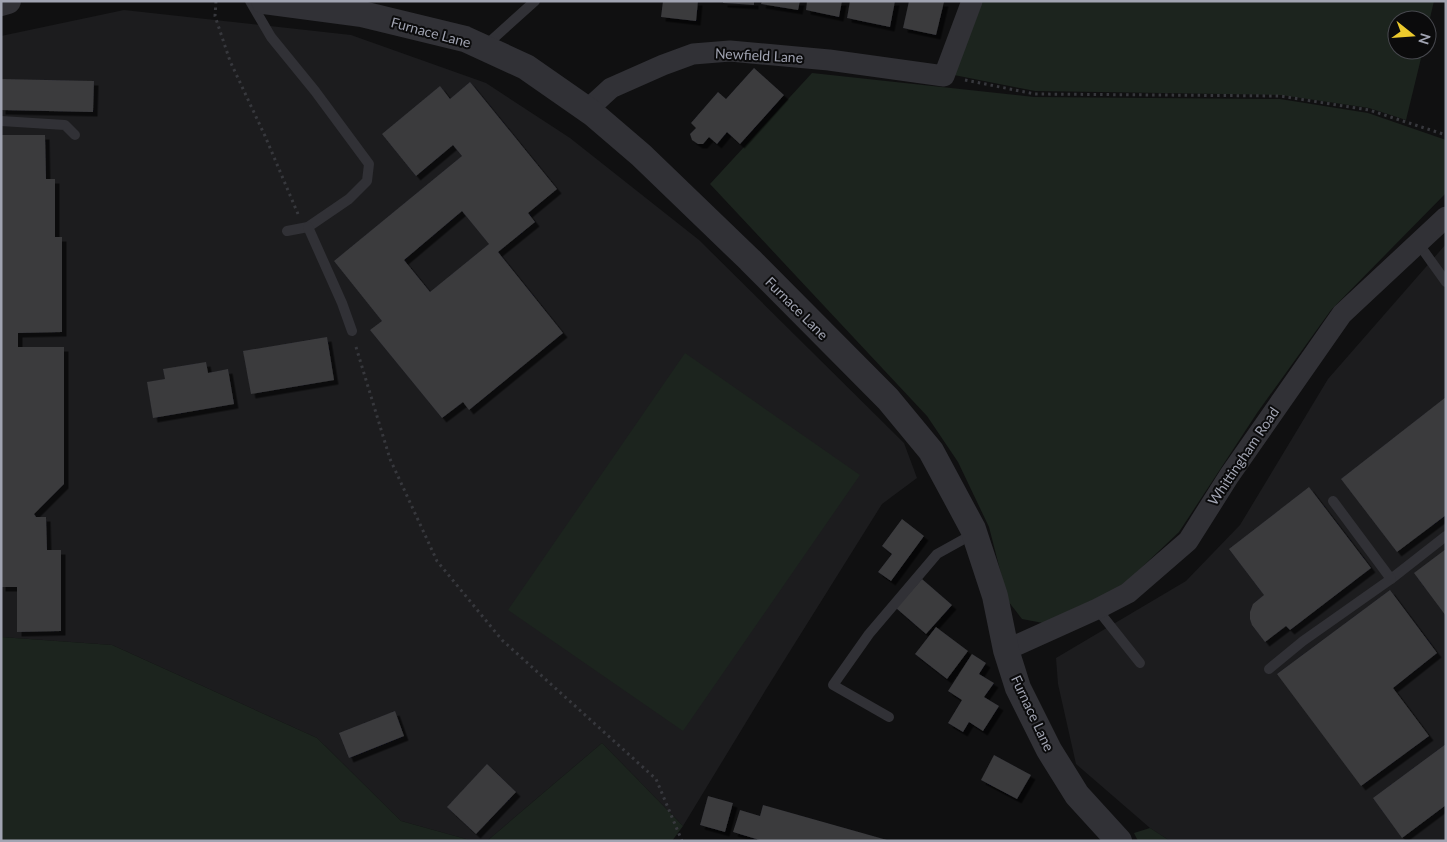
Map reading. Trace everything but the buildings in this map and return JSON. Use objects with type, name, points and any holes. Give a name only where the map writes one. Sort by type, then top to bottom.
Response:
[{"type":"street","points":[[1,3],[8,1]]},
{"type":"street","name":"Furnace Lane","points":[[264,1],[362,14],[466,39],[526,67],[587,110],[648,161],[750,260],[888,399],[931,451],[974,533],[996,596],[1006,650],[1018,688],[1049,750],[1077,795],[1119,841]]},
{"type":"street","points":[[944,76],[972,1]]},
{"type":"street","name":"Newfield Lane","points":[[587,110],[611,88],[693,54],[730,51],[770,54],[944,76]]},
{"type":"street","name":"Whittingham Road","points":[[1006,650],[1128,593],[1188,541],[1228,476],[1342,314],[1446,217]]},
{"type":"lane","points":[[250,1],[271,37],[315,91],[369,164],[367,181],[349,199],[306,228],[287,230]]},
{"type":"lane","points":[[484,47],[536,1]]},
{"type":"lane","points":[[1,122],[64,124],[74,135]]},
{"type":"lane","points":[[306,228],[338,295],[352,331]]},
{"type":"lane","points":[[1418,243],[1446,282]]},
{"type":"lane","points":[[1333,501],[1391,579]]},
{"type":"lane","points":[[889,717],[832,685],[869,634],[937,554],[974,533]]},
{"type":"lane","points":[[1269,669],[1303,641],[1391,579],[1446,536]]},
{"type":"lane","points":[[1097,609],[1140,664]]},
{"type":"path","points":[[216,1],[215,16],[230,61],[306,228]]},
{"type":"path","points":[[944,76],[1035,94],[1280,96],[1369,110],[1446,135]]},
{"type":"path","points":[[352,331],[362,370],[390,459],[437,561],[502,640],[656,778],[682,841]]},
{"type":"shaded area","points":[[981,1],[1434,1],[1432,10],[1387,10],[1387,60],[1421,60],[1406,120],[1369,108],[1281,95],[1035,91],[954,75]]},
{"type":"shaded area","points":[[124,10],[351,35],[486,83],[570,138],[699,240],[904,443],[917,478],[882,504],[683,826],[602,743],[487,841],[473,841],[401,821],[317,738],[112,645],[1,637],[1,36]]},
{"type":"shaded area","points":[[812,73],[1034,97],[1280,99],[1368,113],[1446,140],[1446,193],[1331,310],[1257,413],[1179,532],[1121,587],[1043,623],[1022,619],[1008,601],[989,527],[958,462],[927,416],[710,184]]},
{"type":"shaded area","points":[[1446,244],[1446,841],[1170,841],[1150,828],[1076,764],[1058,684],[1056,658],[1186,581],[1240,525],[1328,379]]},
{"type":"shaded area","points":[[685,353],[860,475],[683,731],[508,610]]},
{"type":"shaded area","points":[[1,637],[112,645],[317,738],[401,821],[473,841],[1,841]]},
{"type":"shaded area","points":[[602,743],[683,826],[672,841],[487,841]]},
{"type":"shaded area","points":[[1150,828],[1170,841],[1138,841],[1134,833]]}]
